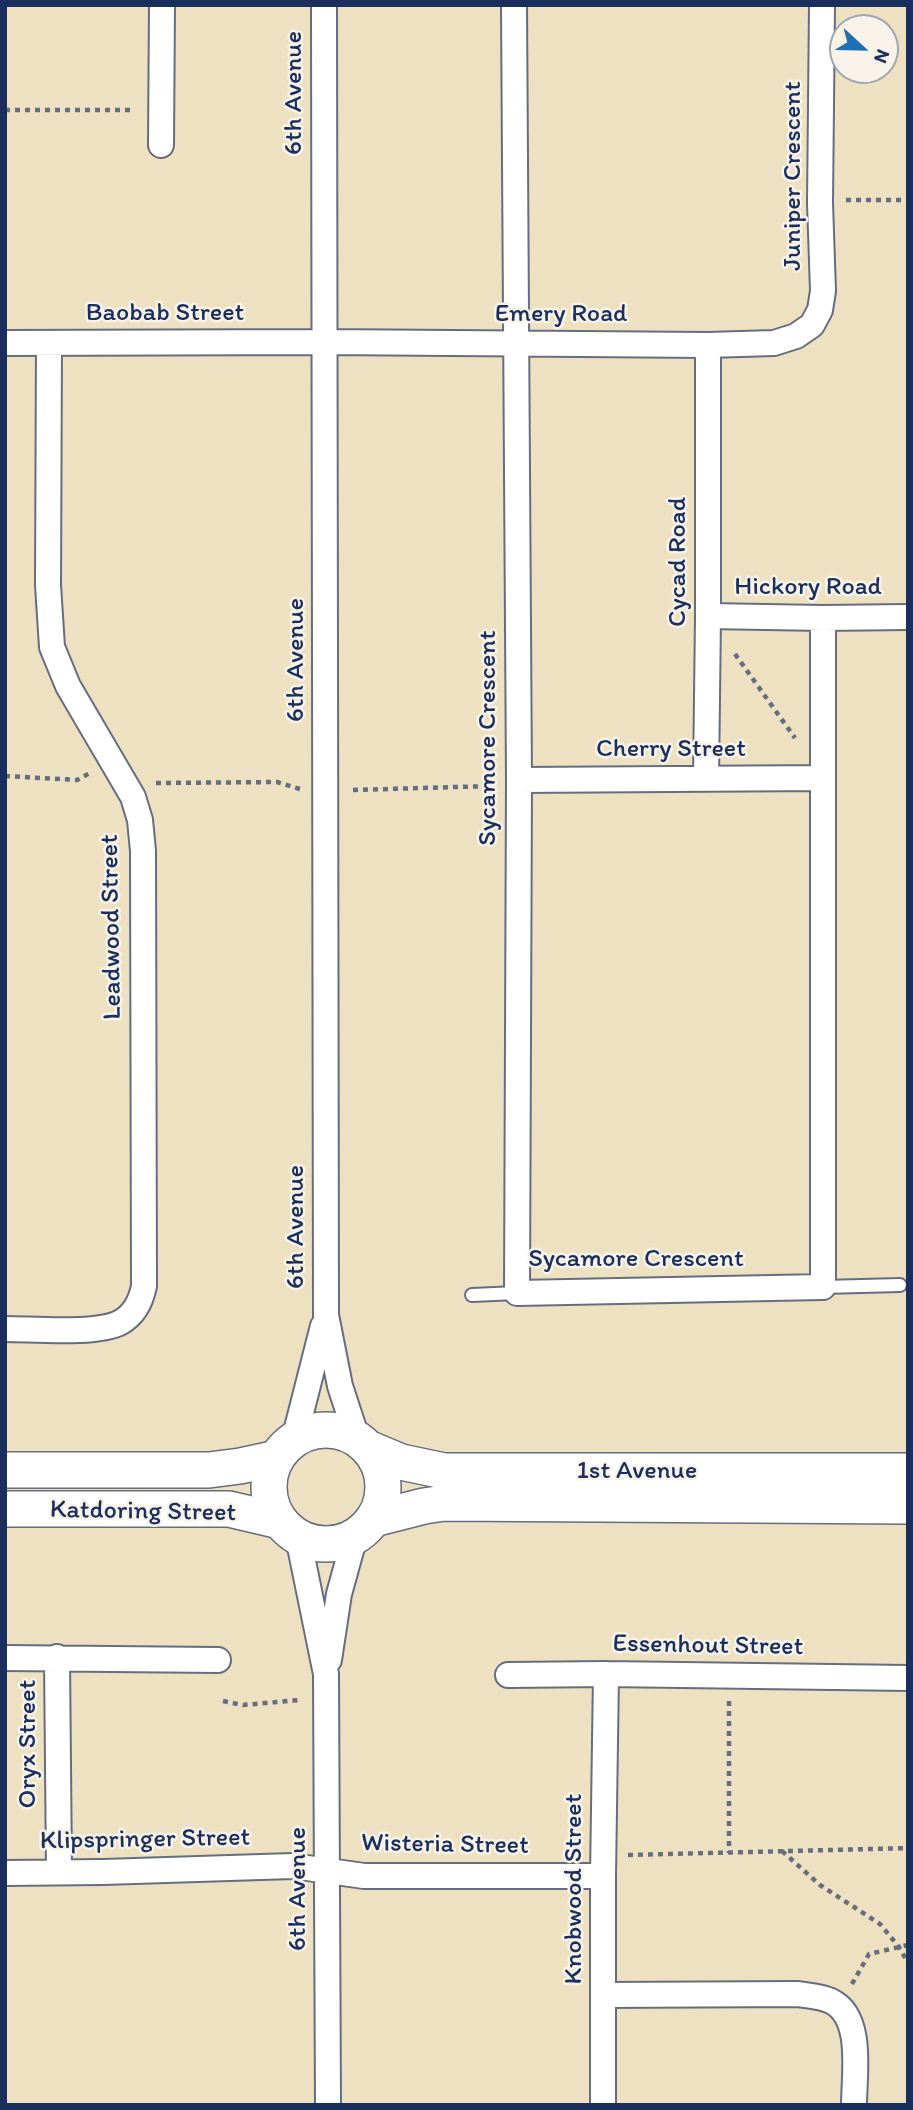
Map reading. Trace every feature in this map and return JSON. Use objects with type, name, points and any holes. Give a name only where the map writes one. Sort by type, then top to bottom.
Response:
[{"type":"street","points":[[161,145],[162,5]]},
{"type":"street","name":"6th Avenue","points":[[324,5],[326,1315],[340,1386],[363,1444]]},
{"type":"street","points":[[514,5],[516,344]]},
{"type":"street","name":"Juniper Crescent","points":[[796,336],[812,325],[820,310],[823,291],[820,203],[822,5]]},
{"type":"street","name":"Emery Road","points":[[324,342],[708,345],[774,343],[796,336]]},
{"type":"street","name":"Baobab Street","points":[[5,343],[324,342]]},
{"type":"street","name":"Leadwood Street","points":[[5,1329],[108,1327],[122,1322],[135,1311],[144,1286],[143,851],[140,820],[133,797],[68,686],[52,647],[48,585],[49,344]]},
{"type":"street","name":"Sycamore Crescent","points":[[516,344],[510,783],[517,1293],[822,1287]]},
{"type":"street","name":"Cycad Road","points":[[706,779],[708,345]]},
{"type":"street","name":"Hickory Road","points":[[708,616],[908,617]]},
{"type":"street","points":[[822,1287],[823,618]]},
{"type":"street","name":"Cherry Street","points":[[510,783],[823,778]]},
{"type":"street","name":"6th Avenue","points":[[285,1449],[326,1315]]},
{"type":"street","points":[[325,1430],[342,1432],[363,1444],[378,1464],[383,1479],[380,1504],[364,1528],[339,1542],[323,1544],[289,1529],[272,1506],[269,1490],[271,1473],[285,1449],[309,1432],[325,1430]]},
{"type":"street","name":"1st Avenue","points":[[363,1444],[401,1462],[444,1472],[908,1471]]},
{"type":"street","name":"Katdoring Street","points":[[5,1470],[209,1470],[285,1449]]},
{"type":"street","name":"1st Avenue","points":[[364,1528],[424,1506],[444,1503],[908,1506]]},
{"type":"street","name":"Katdoring Street","points":[[5,1510],[229,1509],[289,1529]]},
{"type":"street","name":"6th Avenue","points":[[328,2105],[326,1674],[339,1594],[364,1528]]},
{"type":"street","name":"6th Avenue","points":[[289,1529],[326,1674]]},
{"type":"street","name":"Oryx Street","points":[[57,1657],[59,1872]]},
{"type":"street","points":[[5,1658],[218,1660]]},
{"type":"street","name":"Knobwood Street","points":[[603,2105],[606,1674]]},
{"type":"street","name":"Essenhout Street","points":[[508,1675],[908,1678]]},
{"type":"street","name":"Wisteria Street","points":[[328,1871],[364,1876],[603,1865]]},
{"type":"street","name":"Klipspringer Street","points":[[5,1872],[293,1866],[328,1871]]},
{"type":"street","points":[[603,1995],[798,1994],[830,2001],[839,2006],[849,2018],[854,2039],[853,2105]]},
{"type":"lane","points":[[822,1287],[900,1284]]},
{"type":"lane","points":[[472,1295],[517,1293]]},
{"type":"path","points":[[5,110],[161,110]]},
{"type":"path","points":[[836,200],[908,200]]},
{"type":"path","points":[[708,616],[823,778]]},
{"type":"path","points":[[5,776],[77,780],[113,761]]},
{"type":"path","points":[[145,783],[277,782],[303,790]]},
{"type":"path","points":[[344,790],[510,783]]},
{"type":"path","points":[[729,1676],[729,1853]]},
{"type":"path","points":[[223,1701],[243,1704],[300,1700]]},
{"type":"path","points":[[603,1865],[729,1853],[908,1848]]},
{"type":"path","points":[[782,1851],[820,1885],[880,1924],[908,1963]]},
{"type":"path","points":[[869,1954],[908,1945]]}]
